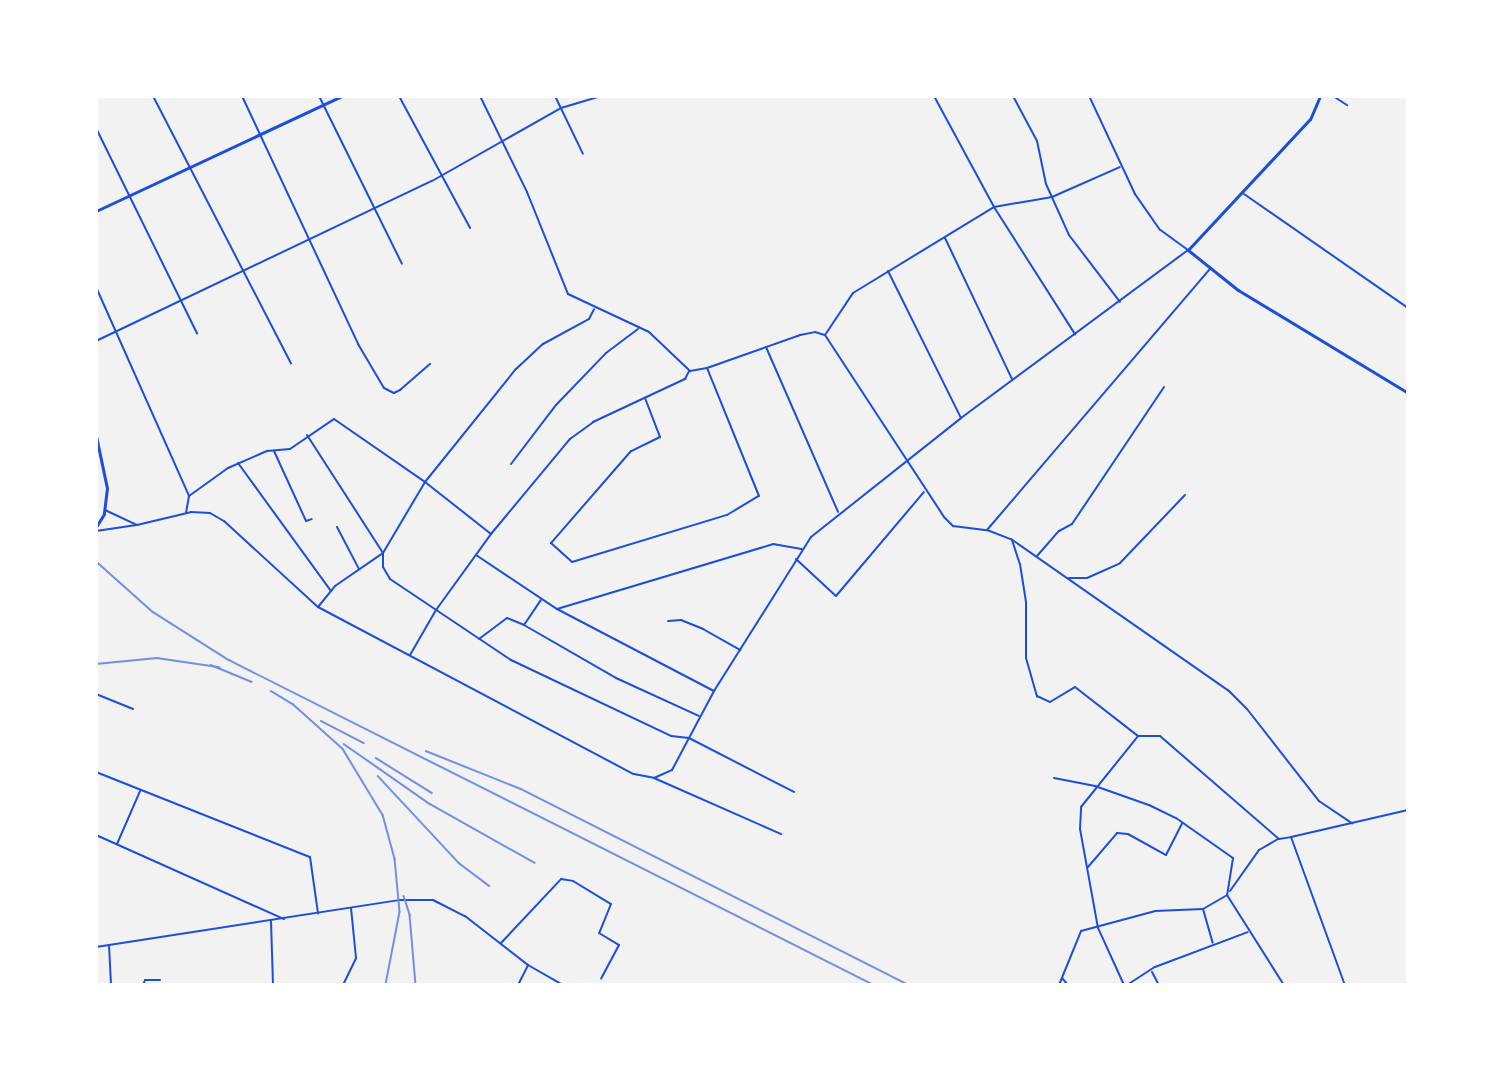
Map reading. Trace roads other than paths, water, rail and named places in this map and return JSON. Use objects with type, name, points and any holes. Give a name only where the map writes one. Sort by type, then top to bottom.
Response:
[{"type":"street","points":[[153,96],[188,168],[291,363]]},
{"type":"street","points":[[242,96],[358,344],[386,390],[400,390],[430,364]]},
{"type":"street","points":[[319,96],[402,264]]},
{"type":"street","points":[[96,211],[341,96]]},
{"type":"street","points":[[399,96],[440,177],[470,228]]},
{"type":"street","points":[[480,96],[501,145],[527,192],[568,294],[594,309],[649,332],[690,371]]},
{"type":"street","points":[[555,96],[583,154]]},
{"type":"street","points":[[96,341],[440,177],[501,145],[561,108],[601,96]]},
{"type":"street","points":[[933,96],[994,207],[1075,334]]},
{"type":"street","points":[[1013,96],[1037,141],[1052,197],[1069,235],[1120,302]]},
{"type":"street","points":[[1089,96],[1120,167],[1160,230],[1238,290],[1408,393]]},
{"type":"street","points":[[654,778],[672,770],[714,692],[802,549],[838,513],[906,460],[1188,250],[1244,194],[1310,119],[1320,96]]},
{"type":"street","points":[[1333,96],[1347,105]]},
{"type":"street","points":[[96,128],[197,333]]},
{"type":"street","points":[[825,335],[853,293],[994,207],[1052,197],[1120,167]]},
{"type":"street","points":[[1244,194],[1408,308]]},
{"type":"street","points":[[945,238],[1012,380]]},
{"type":"street","points":[[987,530],[1210,269]]},
{"type":"street","points":[[888,271],[961,418]]},
{"type":"street","points":[[96,287],[118,331],[189,496],[186,513]]},
{"type":"street","points":[[318,607],[331,591],[383,553],[425,482],[516,369],[543,344],[589,319],[594,309]]},
{"type":"street","points":[[511,464],[556,405],[606,353],[639,328]]},
{"type":"street","points":[[410,655],[436,610],[491,534],[570,439],[593,422],[685,379],[690,371],[707,368],[814,332],[825,335],[925,491],[953,526],[987,530],[1011,539],[1229,691],[1248,709],[1319,801],[1352,823]]},
{"type":"street","points":[[766,347],[838,513]]},
{"type":"street","points":[[645,398],[660,437],[631,451],[551,543],[572,562],[727,515],[759,496],[707,368]]},
{"type":"street","points":[[1037,556],[1059,531],[1072,524],[1164,387]]},
{"type":"street","points":[[189,496],[207,480],[238,463],[274,451],[290,449],[307,435],[334,419],[425,482],[491,534]]},
{"type":"street","points":[[307,435],[383,553],[383,567],[390,579],[479,639],[545,678],[671,736],[689,738],[794,792]]},
{"type":"street","points":[[96,436],[105,468],[105,510],[96,529]]},
{"type":"street","points":[[274,451],[306,521],[312,519]]},
{"type":"street","points":[[238,463],[331,591]]},
{"type":"street","points":[[796,559],[836,596],[925,491]]},
{"type":"street","points":[[1069,578],[1087,578],[1120,563],[1185,495]]},
{"type":"street","points":[[105,510],[137,525]]},
{"type":"street","points":[[96,529],[137,525],[203,511],[224,521],[318,607],[633,774],[654,778],[781,834]]},
{"type":"street","points":[[337,527],[359,569]]},
{"type":"street","points":[[1011,539],[1026,602],[1025,644],[1032,688],[1043,701],[1050,702],[1075,687],[1138,735],[1160,736],[1279,839]]},
{"type":"street","points":[[556,609],[773,544],[802,549]]},
{"type":"street","points":[[476,555],[556,609],[714,692]]},
{"type":"street","points":[[524,625],[541,600]]},
{"type":"street","points":[[479,639],[507,618],[524,625],[616,678],[700,716]]},
{"type":"street","points":[[668,621],[692,624],[740,650]]},
{"type":"street","points":[[96,694],[133,709]]},
{"type":"street","points":[[1138,735],[1095,786],[1081,807],[1080,830],[1098,928],[1125,985],[1152,972],[1155,967],[1248,932]]},
{"type":"street","points":[[96,772],[310,857],[318,913]]},
{"type":"street","points":[[1054,778],[1095,786],[1149,805],[1182,822],[1233,858],[1227,895],[1248,932],[1284,985]]},
{"type":"street","points":[[117,844],[140,790]]},
{"type":"street","points":[[1059,985],[1081,931],[1155,911],[1203,909],[1227,895],[1259,850],[1279,839],[1408,810]]},
{"type":"street","points":[[1088,867],[1117,833],[1128,834],[1166,855],[1182,822]]},
{"type":"street","points":[[96,835],[284,919]]},
{"type":"street","points":[[1291,837],[1345,985]]},
{"type":"street","points":[[501,943],[561,879],[573,881],[611,904],[599,933],[619,945],[601,979]]},
{"type":"street","points":[[96,947],[351,908],[432,900],[465,916],[528,964],[563,985]]},
{"type":"street","points":[[343,985],[356,958],[351,908]]},
{"type":"street","points":[[1203,909],[1214,943]]},
{"type":"street","points":[[271,921],[273,985]]},
{"type":"street","points":[[109,945],[111,985]]},
{"type":"street","points":[[518,985],[528,964]]},
{"type":"street","points":[[1152,972],[1159,985]]},
{"type":"street","points":[[1062,978],[1068,985]]},
{"type":"street","points":[[143,985],[145,980],[160,980]]},
{"type":"railway","points":[[96,561],[153,612],[229,660],[874,985]]},
{"type":"railway","points":[[96,664],[157,658],[219,667]]},
{"type":"railway","points":[[211,665],[252,682]]},
{"type":"railway","points":[[271,691],[293,704],[343,749],[383,815],[395,859],[400,912],[386,985]]},
{"type":"railway","points":[[321,721],[364,743]]},
{"type":"railway","points":[[344,744],[430,804],[535,863]]},
{"type":"railway","points":[[426,751],[521,789],[909,985]]},
{"type":"railway","points":[[376,758],[432,793]]},
{"type":"railway","points":[[378,776],[459,863],[489,886]]},
{"type":"railway","points":[[404,896],[410,915],[416,985]]}]
